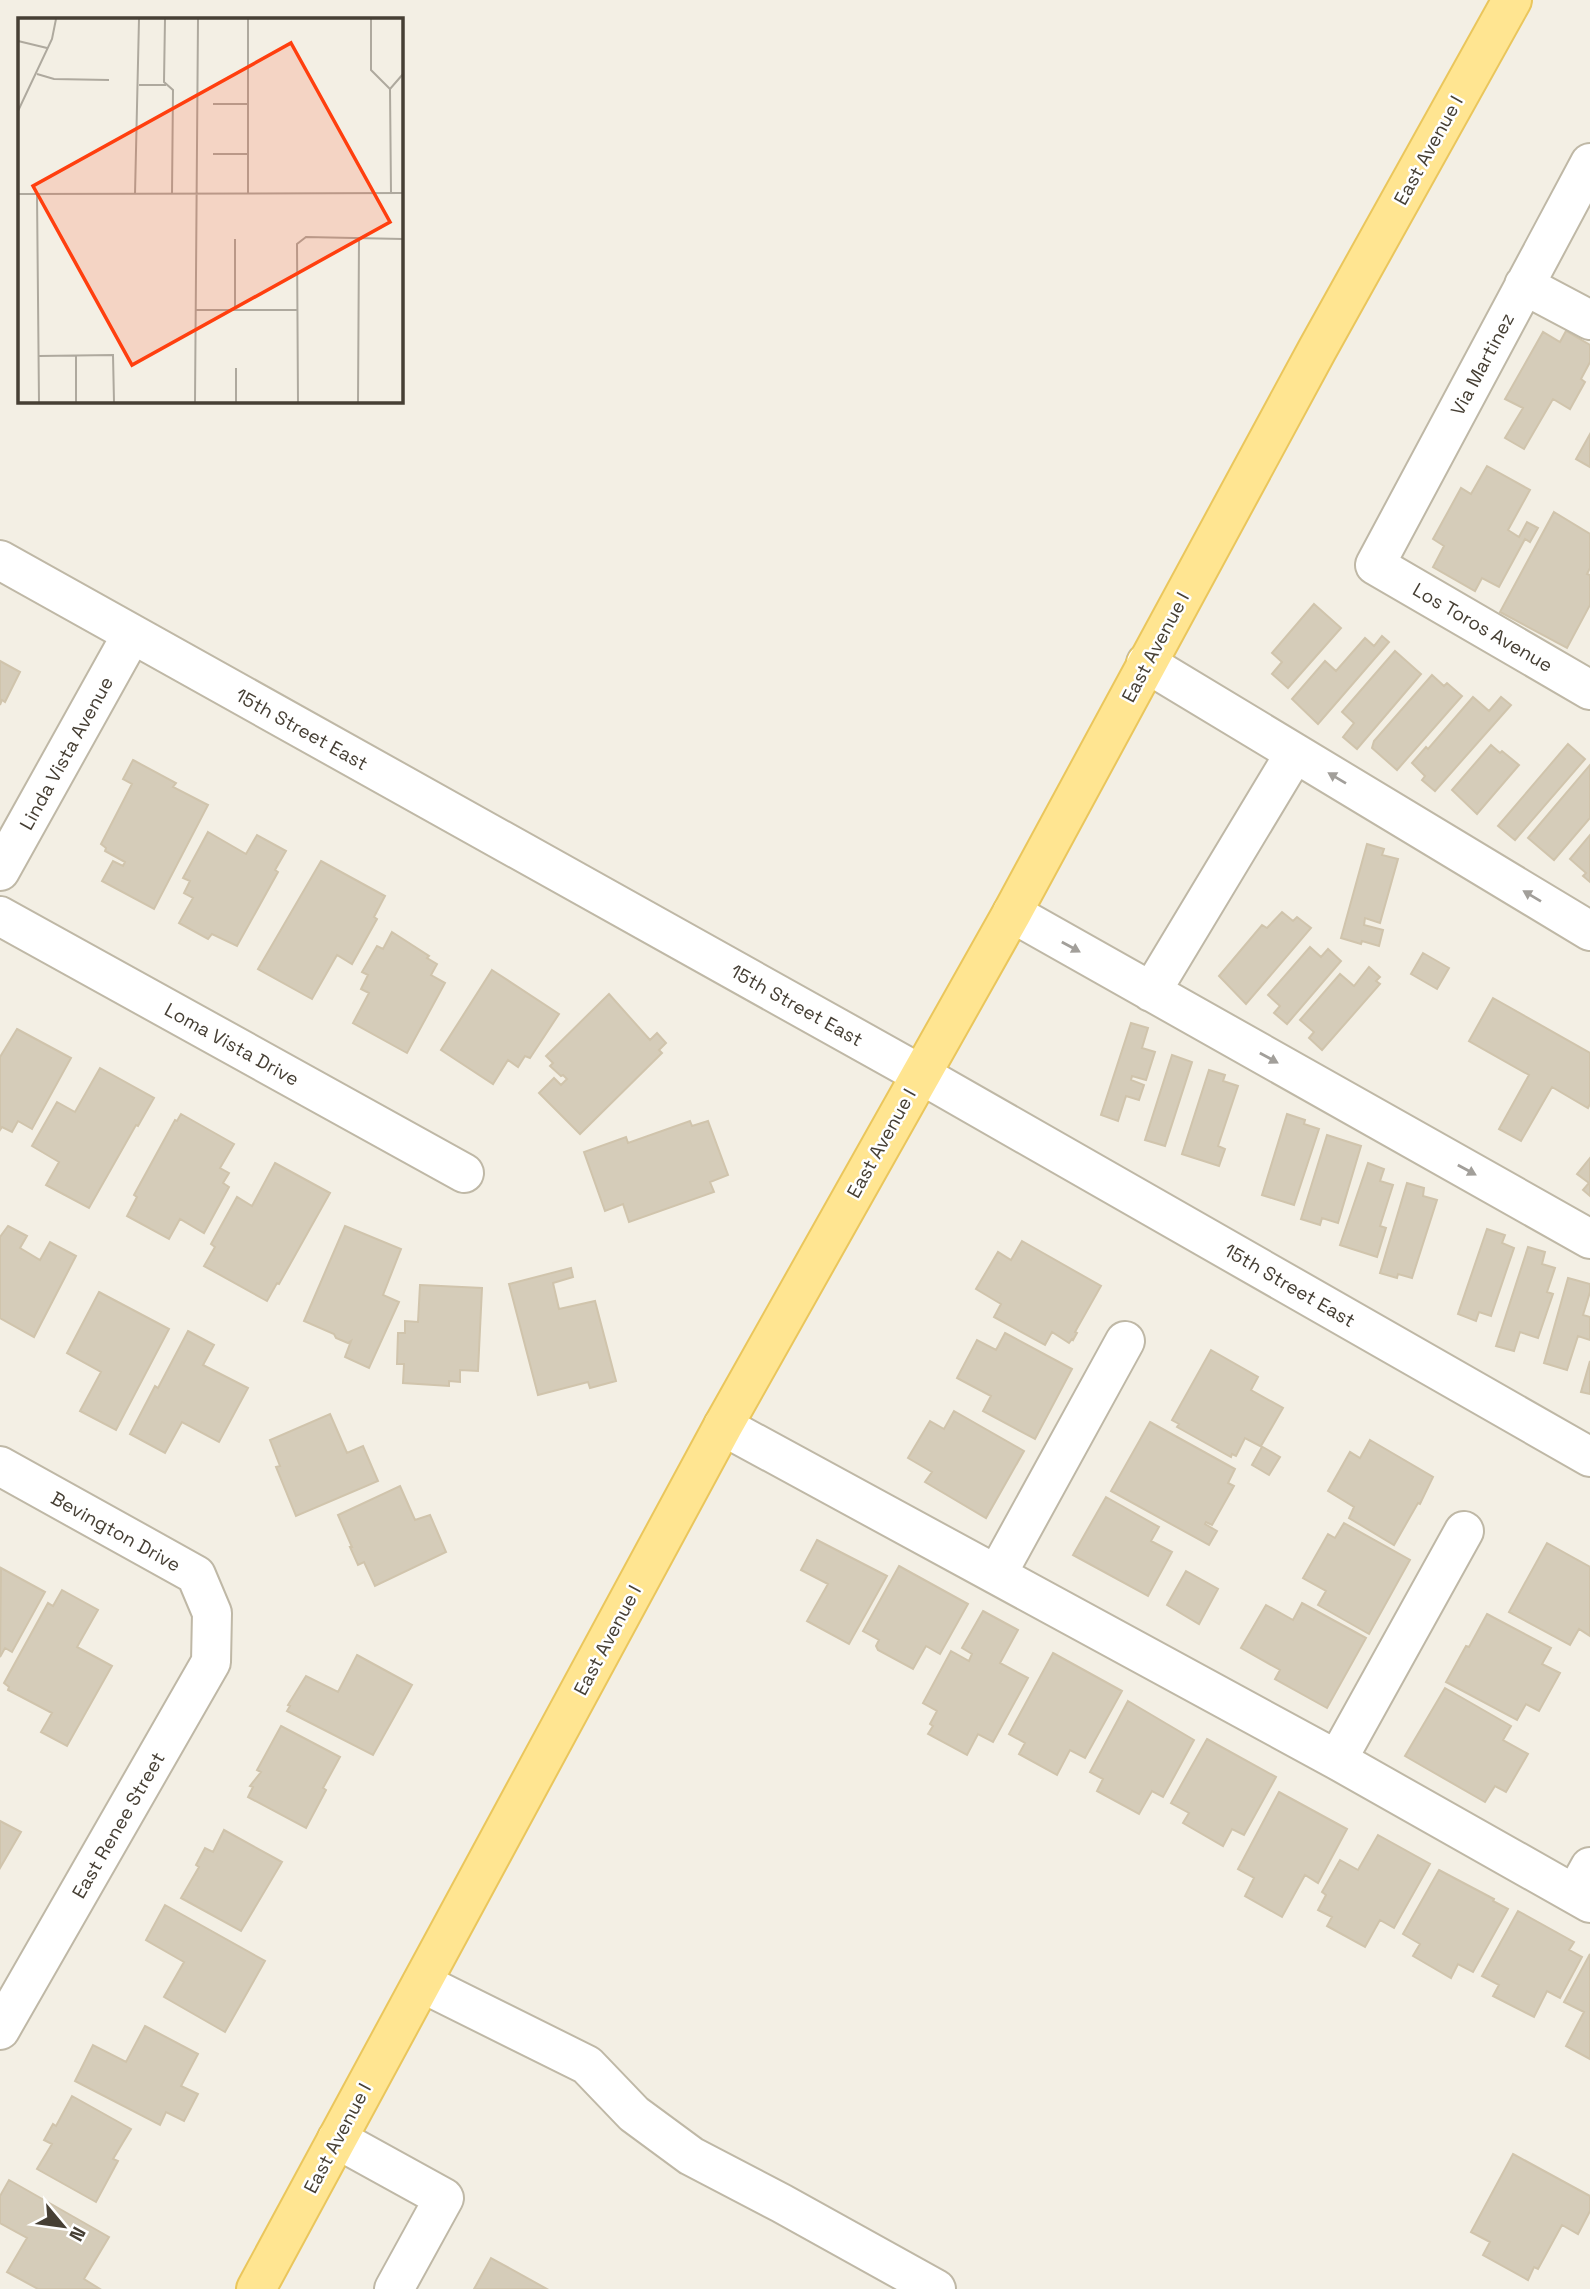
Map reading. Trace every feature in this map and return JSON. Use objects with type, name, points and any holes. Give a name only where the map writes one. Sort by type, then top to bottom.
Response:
[{"type":"main road","name":"East Avenue I","points":[[256,2289],[723,1426],[1012,913],[1146,663],[1512,0]]},
{"type":"street","name":"Via Martinez","points":[[1375,565],[1590,163]]},
{"type":"street","points":[[1524,285],[1590,320]]},
{"type":"street","name":"15th Street East","points":[[0,560],[920,1074],[1590,1457]]},
{"type":"street","name":"Los Toros Avenue","points":[[1375,565],[1590,690]]},
{"type":"street","name":"Linda Vista Avenue","points":[[0,872],[132,634]]},
{"type":"street","points":[[1146,663],[1590,931]]},
{"type":"street","points":[[1151,992],[1295,753]]},
{"type":"street","points":[[1012,913],[1590,1239]]},
{"type":"street","name":"Loma Vista Drive","points":[[0,916],[464,1173]]},
{"type":"street","points":[[997,1574],[1125,1341]]},
{"type":"street","points":[[723,1426],[1337,1759],[1585,1888]]},
{"type":"street","name":"Bevington Drive","points":[[0,1466],[196,1575],[212,1613]]},
{"type":"street","points":[[1337,1759],[1464,1531]]},
{"type":"street","name":"East Renee Street","points":[[3,2020],[211,1662],[212,1613]]},
{"type":"street","points":[[422,1983],[587,2065],[634,2114],[691,2156],[936,2289]]},
{"type":"street","points":[[337,2139],[444,2198],[394,2289]]},
{"type":"building","points":[[1566,331],[1590,345],[1590,362],[1581,379],[1585,382],[1570,409],[1553,399],[1524,449],[1505,438],[1523,408],[1505,399],[1543,332],[1560,342]]},
{"type":"building","points":[[1590,434],[1590,467],[1576,459]]},
{"type":"building","points":[[1487,466],[1530,490],[1508,530],[1519,537],[1527,522],[1538,528],[1530,542],[1525,539],[1499,587],[1482,578],[1475,591],[1433,567],[1444,546],[1433,539],[1461,488],[1471,494]]},
{"type":"building","points":[[1554,512],[1590,534],[1590,568],[1587,574],[1590,575],[1590,605],[1567,648],[1500,612]]},
{"type":"building","points":[[1314,604],[1341,628],[1288,688],[1272,674],[1282,662],[1272,653]]},
{"type":"building","points":[[1382,636],[1389,642],[1318,724],[1292,699],[1325,661],[1336,671],[1365,638],[1374,646]]},
{"type":"building","points":[[1395,651],[1421,674],[1357,749],[1343,737],[1354,723],[1342,712]]},
{"type":"building","points":[[0,661],[20,672],[5,702],[2,700],[0,705]]},
{"type":"building","points":[[1432,675],[1444,686],[1447,683],[1462,696],[1397,770],[1372,748],[1374,741]]},
{"type":"building","points":[[1473,697],[1489,711],[1501,697],[1511,705],[1435,791],[1422,780],[1425,776],[1412,763],[1426,747],[1428,749]]},
{"type":"building","points":[[1568,744],[1585,759],[1515,840],[1498,826]]},
{"type":"building","points":[[1491,745],[1519,765],[1477,814],[1452,790]]},
{"type":"building","points":[[133,760],[176,783],[173,787],[208,805],[154,909],[102,881],[113,861],[123,866],[125,862],[105,851],[106,848],[101,844],[132,784],[123,779]]},
{"type":"building","points":[[1590,765],[1590,818],[1554,860],[1528,838]]},
{"type":"building","points":[[208,832],[246,854],[257,835],[286,851],[275,870],[278,872],[237,946],[212,934],[208,939],[179,923],[193,898],[184,893],[190,881],[183,878]]},
{"type":"building","points":[[1590,835],[1590,882],[1583,876],[1586,873],[1570,859]]},
{"type":"building","points":[[1367,844],[1384,849],[1382,855],[1398,859],[1380,923],[1365,918],[1364,925],[1383,930],[1379,946],[1341,938]]},
{"type":"building","points":[[321,861],[385,896],[374,917],[377,919],[352,964],[337,955],[312,999],[258,969]]},
{"type":"building","points":[[1282,912],[1293,921],[1297,917],[1311,928],[1246,1004],[1219,976],[1262,925],[1267,928]]},
{"type":"building","points":[[392,932],[429,956],[427,958],[437,964],[431,975],[445,983],[407,1053],[353,1023],[369,993],[361,989],[368,975],[362,972],[377,946],[383,949]]},
{"type":"building","points":[[1310,947],[1321,957],[1328,949],[1341,961],[1287,1024],[1274,1013],[1280,1006],[1268,995]]},
{"type":"building","points":[[1423,953],[1449,968],[1437,989],[1411,974]]},
{"type":"building","points":[[1369,967],[1380,977],[1376,981],[1380,984],[1322,1050],[1309,1038],[1314,1032],[1300,1020],[1340,974],[1354,986]]},
{"type":"building","points":[[492,970],[559,1014],[530,1058],[525,1056],[518,1067],[508,1060],[493,1084],[441,1050]]},
{"type":"building","points":[[609,994],[650,1040],[657,1033],[666,1043],[659,1050],[662,1053],[580,1134],[539,1093],[554,1078],[561,1085],[567,1079],[550,1066],[553,1063],[546,1056]]},
{"type":"building","points":[[1493,998],[1590,1053],[1588,1108],[1552,1087],[1521,1141],[1499,1129],[1529,1075],[1469,1041]]},
{"type":"building","points":[[1131,1023],[1148,1028],[1142,1048],[1155,1052],[1146,1080],[1132,1076],[1131,1080],[1144,1085],[1139,1100],[1126,1096],[1118,1121],[1101,1115]]},
{"type":"building","points":[[17,1029],[71,1058],[32,1129],[18,1121],[12,1132],[2,1127],[0,1130],[0,1057]]},
{"type":"building","points":[[1172,1055],[1192,1062],[1165,1146],[1145,1140]]},
{"type":"building","points":[[100,1068],[154,1098],[89,1208],[46,1185],[59,1162],[32,1146],[57,1102],[75,1112]]},
{"type":"building","points":[[1209,1070],[1225,1075],[1223,1081],[1238,1086],[1218,1146],[1225,1149],[1219,1166],[1182,1154]]},
{"type":"building","points":[[181,1114],[234,1144],[220,1168],[229,1173],[223,1183],[229,1187],[204,1233],[180,1219],[169,1239],[127,1216],[137,1197],[134,1195],[175,1120],[177,1121]]},
{"type":"building","points":[[1287,1114],[1305,1120],[1304,1124],[1319,1129],[1294,1205],[1262,1195]]},
{"type":"building","points":[[690,1121],[692,1126],[708,1121],[728,1175],[710,1182],[714,1192],[629,1222],[623,1204],[605,1211],[584,1152],[626,1137],[628,1143]]},
{"type":"building","points":[[1327,1135],[1361,1146],[1338,1223],[1322,1218],[1320,1225],[1301,1219]]},
{"type":"building","points":[[1590,1158],[1590,1196],[1583,1190],[1589,1183],[1577,1174]]},
{"type":"building","points":[[275,1163],[330,1193],[267,1301],[204,1266],[215,1247],[211,1244],[237,1197],[252,1206]]},
{"type":"building","points":[[1368,1163],[1384,1169],[1380,1181],[1393,1185],[1380,1226],[1386,1228],[1377,1257],[1340,1245]]},
{"type":"building","points":[[1407,1183],[1424,1188],[1423,1196],[1437,1200],[1412,1278],[1398,1274],[1397,1278],[1380,1273]]},
{"type":"building","points":[[8,1226],[27,1236],[20,1248],[40,1260],[50,1242],[76,1256],[34,1337],[0,1318],[0,1237]]},
{"type":"building","points":[[345,1226],[401,1249],[383,1295],[399,1302],[369,1368],[345,1357],[351,1341],[348,1343],[336,1338],[334,1334],[304,1321]]},
{"type":"building","points":[[1487,1229],[1505,1235],[1502,1243],[1514,1248],[1491,1316],[1479,1312],[1476,1321],[1458,1314]]},
{"type":"building","points":[[1022,1241],[1101,1286],[1069,1343],[1052,1332],[1045,1345],[994,1317],[1001,1304],[976,1289],[998,1252],[1011,1260]]},
{"type":"building","points":[[1528,1247],[1545,1252],[1542,1264],[1555,1268],[1547,1292],[1553,1294],[1538,1338],[1520,1332],[1514,1351],[1496,1346]]},
{"type":"building","points":[[571,1268],[573,1277],[553,1283],[559,1309],[595,1301],[616,1381],[590,1388],[588,1382],[538,1395],[509,1284]]},
{"type":"building","points":[[1568,1278],[1590,1284],[1583,1315],[1590,1317],[1590,1340],[1578,1336],[1567,1370],[1544,1363]]},
{"type":"building","points":[[420,1285],[482,1288],[478,1371],[460,1370],[460,1382],[449,1381],[449,1386],[403,1383],[404,1364],[397,1364],[398,1333],[405,1333],[405,1321],[418,1322]]},
{"type":"building","points":[[99,1292],[169,1329],[116,1430],[80,1411],[101,1372],[67,1353]]},
{"type":"building","points":[[188,1331],[214,1345],[203,1365],[248,1388],[219,1442],[182,1422],[165,1453],[130,1434]]},
{"type":"building","points":[[1005,1333],[1072,1369],[1035,1439],[983,1411],[991,1396],[957,1378],[977,1340],[996,1350]]},
{"type":"building","points":[[1211,1350],[1258,1377],[1251,1390],[1283,1408],[1261,1446],[1280,1457],[1269,1475],[1252,1465],[1262,1447],[1245,1438],[1236,1456],[1232,1454],[1231,1457],[1177,1427],[1179,1424],[1172,1420]]},
{"type":"building","points":[[1590,1361],[1590,1394],[1581,1392]]},
{"type":"building","points":[[954,1411],[1024,1451],[986,1518],[925,1482],[932,1472],[908,1458],[930,1421],[944,1429]]},
{"type":"building","points":[[330,1414],[347,1453],[363,1446],[378,1481],[296,1516],[276,1467],[280,1466],[270,1440]]},
{"type":"building","points":[[1150,1422],[1235,1469],[1228,1483],[1234,1486],[1212,1525],[1206,1522],[1205,1524],[1217,1531],[1209,1545],[1111,1491]]},
{"type":"building","points":[[1370,1440],[1433,1477],[1420,1504],[1418,1503],[1394,1545],[1349,1518],[1354,1507],[1328,1491],[1350,1452],[1360,1458]]},
{"type":"building","points":[[400,1486],[415,1520],[430,1515],[446,1552],[375,1586],[364,1562],[358,1565],[338,1515]]},
{"type":"building","points":[[1106,1497],[1159,1527],[1151,1541],[1172,1552],[1148,1596],[1073,1555]]},
{"type":"building","points":[[1344,1523],[1410,1560],[1369,1634],[1318,1605],[1326,1591],[1303,1578],[1328,1534],[1335,1538]]},
{"type":"building","points":[[817,1540],[887,1576],[849,1644],[807,1621],[828,1584],[801,1570]]},
{"type":"building","points":[[1547,1543],[1590,1567],[1590,1636],[1579,1629],[1570,1645],[1509,1612]]},
{"type":"building","points":[[899,1566],[968,1604],[940,1654],[926,1646],[913,1669],[878,1650],[876,1646],[879,1640],[863,1631]]},
{"type":"building","points":[[1,1568],[45,1592],[12,1652],[5,1648],[0,1657]]},
{"type":"building","points":[[1186,1571],[1218,1589],[1199,1624],[1167,1605]]},
{"type":"building","points":[[62,1590],[98,1610],[77,1647],[112,1666],[67,1746],[41,1732],[52,1713],[8,1690],[9,1687],[4,1683],[48,1603],[53,1606]]},
{"type":"building","points":[[1302,1603],[1366,1638],[1327,1708],[1275,1679],[1280,1670],[1241,1648],[1266,1605],[1293,1620]]},
{"type":"building","points":[[983,1611],[1018,1630],[1000,1663],[1028,1678],[993,1742],[978,1734],[967,1755],[928,1734],[937,1711],[923,1703],[951,1651],[969,1661],[972,1654],[962,1648]]},
{"type":"building","points":[[1487,1614],[1551,1648],[1542,1664],[1560,1673],[1539,1711],[1526,1704],[1517,1720],[1446,1682]]},
{"type":"building","points":[[1053,1653],[1122,1691],[1085,1758],[1070,1750],[1057,1775],[1019,1754],[1025,1743],[1009,1734]]},
{"type":"building","points":[[357,1655],[412,1685],[373,1755],[287,1711],[306,1676],[338,1692]]},
{"type":"building","points":[[1445,1688],[1511,1726],[1503,1740],[1528,1754],[1506,1792],[1495,1786],[1485,1802],[1405,1756]]},
{"type":"building","points":[[1128,1701],[1194,1740],[1163,1797],[1152,1791],[1139,1814],[1097,1791],[1103,1779],[1090,1772]]},
{"type":"building","points":[[281,1726],[340,1757],[306,1828],[248,1797],[253,1787],[250,1786],[261,1772],[257,1770]]},
{"type":"building","points":[[1207,1739],[1276,1777],[1244,1835],[1232,1829],[1223,1846],[1183,1823],[1189,1813],[1171,1803]]},
{"type":"building","points":[[1279,1792],[1347,1829],[1318,1883],[1305,1875],[1282,1917],[1245,1896],[1254,1878],[1238,1869]]},
{"type":"building","points":[[0,1821],[21,1832],[0,1868]]},
{"type":"building","points":[[224,1830],[282,1862],[241,1931],[181,1898],[199,1867],[196,1865],[205,1848],[213,1852]]},
{"type":"building","points":[[1378,1835],[1430,1864],[1394,1928],[1380,1920],[1365,1947],[1327,1926],[1332,1917],[1318,1910],[1326,1895],[1322,1892],[1340,1860],[1358,1870]]},
{"type":"building","points":[[1439,1870],[1508,1909],[1473,1972],[1458,1964],[1451,1978],[1413,1956],[1420,1944],[1403,1934]]},
{"type":"building","points":[[165,1905],[265,1961],[225,2032],[164,1997],[184,1962],[146,1940]]},
{"type":"building","points":[[1518,1911],[1574,1942],[1569,1950],[1582,1957],[1560,1998],[1547,1991],[1534,2017],[1493,1996],[1499,1985],[1482,1976]]},
{"type":"building","points":[[1590,1954],[1590,2059],[1566,2046],[1584,2012],[1564,2002]]},
{"type":"building","points":[[145,2026],[198,2054],[181,2086],[198,2094],[184,2121],[166,2112],[160,2125],[75,2081],[93,2045],[126,2062]]},
{"type":"building","points":[[72,2096],[131,2129],[113,2159],[118,2161],[96,2202],[37,2169],[52,2144],[44,2140],[53,2124],[56,2126]]},
{"type":"building","points":[[1513,2154],[1590,2196],[1590,2211],[1578,2234],[1562,2225],[1538,2269],[1534,2267],[1528,2280],[1483,2255],[1490,2242],[1471,2232]]},
{"type":"building","points":[[9,2180],[109,2237],[84,2279],[100,2289],[38,2289],[7,2272],[27,2238],[0,2223],[0,2196]]},
{"type":"building","points":[[491,2258],[547,2289],[474,2289]]}]
